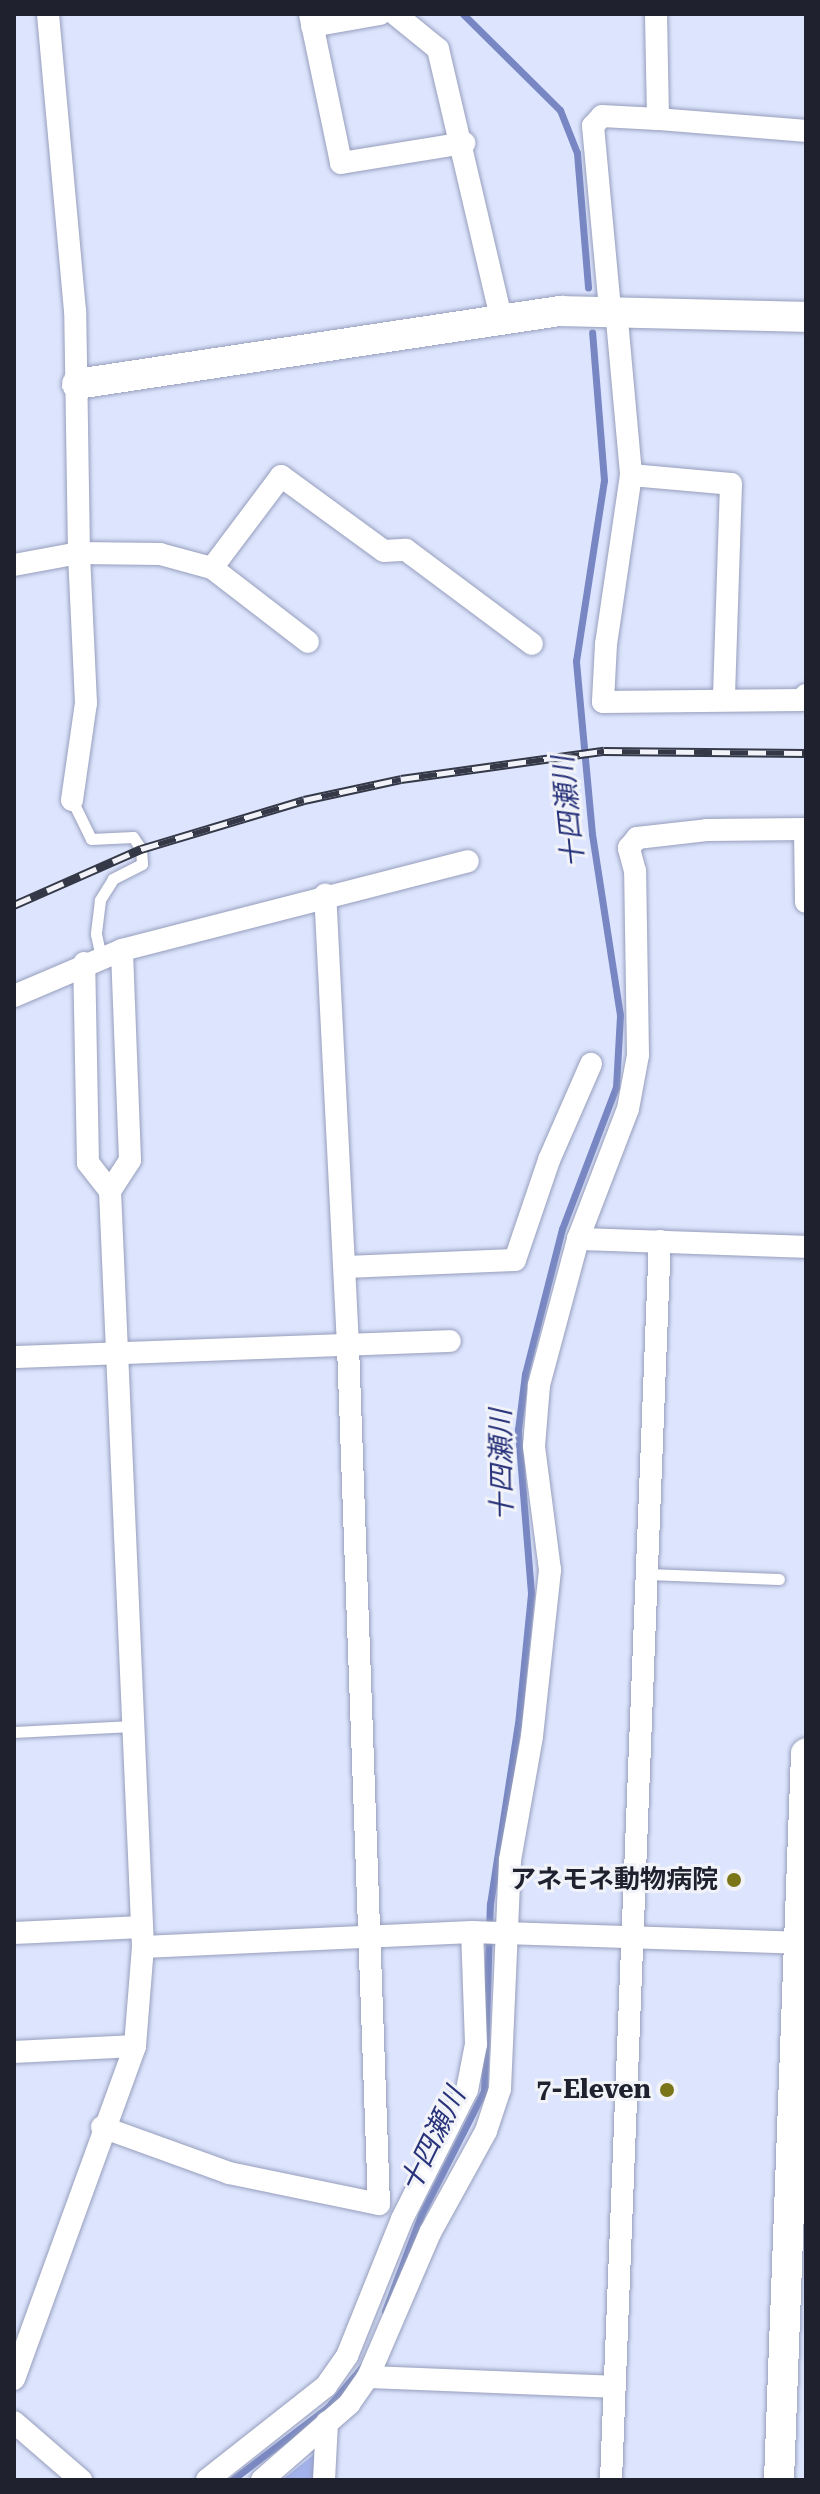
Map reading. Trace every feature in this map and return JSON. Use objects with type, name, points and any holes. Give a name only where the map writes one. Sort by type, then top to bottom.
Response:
[{"type":"street","points":[[48,14],[75,311],[79,553],[86,703],[72,800]]},
{"type":"street","points":[[380,14],[311,20],[341,163],[464,143]]},
{"type":"street","points":[[395,14],[438,49],[464,143],[501,318]]},
{"type":"street","points":[[656,14],[658,119]]},
{"type":"street","points":[[806,131],[602,116],[593,126],[631,475],[606,644],[603,702],[724,698],[801,700],[806,695]]},
{"type":"street","points":[[77,384],[501,318],[613,309],[806,317]]},
{"type":"street","points":[[631,475],[731,484],[724,698]]},
{"type":"street","points":[[212,568],[281,476],[384,551],[406,550],[532,644]]},
{"type":"street","points":[[14,565],[79,553],[160,554],[212,568],[308,642]]},
{"type":"street","points":[[262,2480],[327,2422],[368,2377],[430,2233],[486,2131],[500,2089],[510,1860],[532,1736],[550,1570],[534,1446],[539,1385],[578,1239],[628,1109],[638,1055],[635,871],[629,848],[637,838],[707,830],[805,829],[806,902]]},
{"type":"street","points":[[14,996],[102,957],[325,895],[468,861]]},
{"type":"street","points":[[102,2127],[229,2173],[379,2204],[373,1937],[345,1267],[325,895]]},
{"type":"street","points":[[14,2379],[102,2127],[135,2046],[143,1937],[110,1191],[88,1163],[102,957]]},
{"type":"street","points":[[102,957],[130,1160],[110,1191]]},
{"type":"street","points":[[345,1267],[515,1260],[549,1160],[591,1064]]},
{"type":"street","points":[[578,1239],[806,1247]]},
{"type":"street","points":[[611,2480],[660,1241]]},
{"type":"street","points":[[14,1357],[450,1341]]},
{"type":"street","points":[[779,2480],[801,1984],[806,1754]]},
{"type":"street","points":[[215,2478],[326,2386],[347,2356],[402,2219],[467,2090],[476,2044],[472,1932]]},
{"type":"street","points":[[14,1933],[143,1937],[373,1937],[505,1932],[802,1943]]},
{"type":"street","points":[[14,2052],[135,2046]]},
{"type":"street","points":[[368,2377],[614,2387]]},
{"type":"street","points":[[14,2422],[81,2480]]},
{"type":"street","points":[[324,2480],[327,2422]]},
{"type":"lane","points":[[72,800],[91,839],[133,837],[141,849],[142,864],[113,879],[100,900],[96,934],[102,957]]},
{"type":"lane","points":[[647,1574],[779,1579]]},
{"type":"lane","points":[[14,1732],[132,1726]]},
{"type":"shaded area","points":[[332,2440],[329,2480],[282,2480]]},
{"type":"waterway","name":"十四瀬川","points":[[463,14],[560,110],[577,153],[588,288]]},
{"type":"waterway","name":"十四瀬川","points":[[385,2311],[421,2215],[484,2091],[490,1904],[518,1724],[531,1593],[518,1430],[525,1374],[562,1229],[616,1087],[620,1015],[592,834],[576,661],[604,480],[592,332]]},
{"type":"waterway","name":"十四瀬川","points":[[232,2480],[327,2408],[362,2367]]},
{"type":"railway","points":[[14,905],[141,849],[304,800],[401,779],[604,751],[806,753]]},
{"type":"place","name":"アネモネ動物病院","points":[[734,1880]]},
{"type":"place","name":"7-Eleven","points":[[667,2090]]}]
